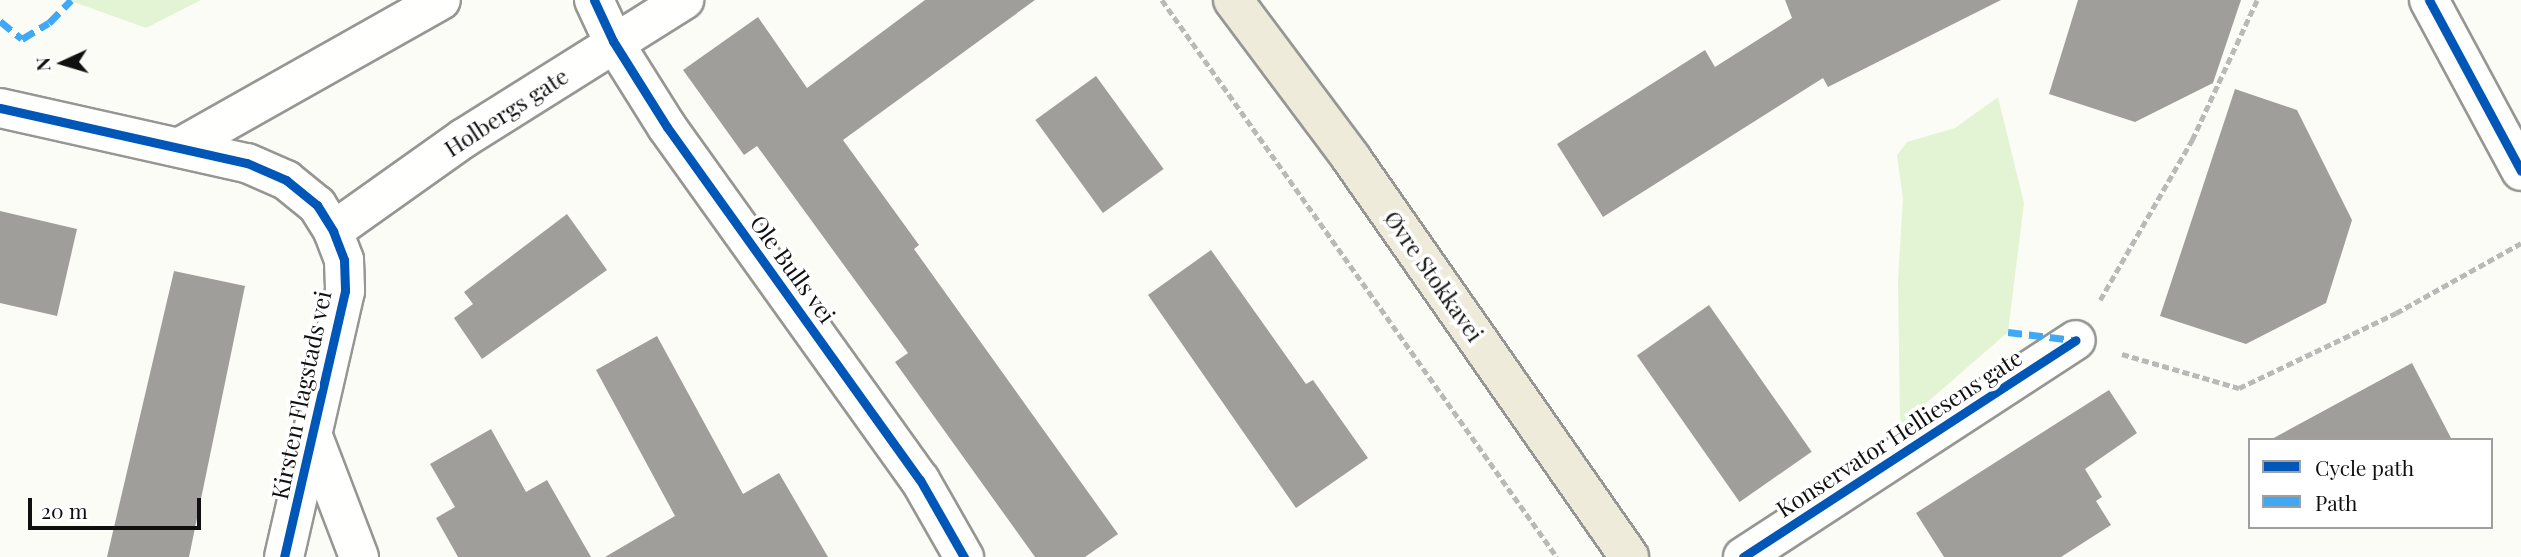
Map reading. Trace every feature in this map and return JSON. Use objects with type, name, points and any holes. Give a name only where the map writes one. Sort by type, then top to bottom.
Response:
[{"type":"main road","name":"Øvre Stokkavei","points":[[1233,0],[1352,158],[1629,557]]},
{"type":"street","points":[[183,146],[441,0]]},
{"type":"street","name":"Ole Bulls vei","points":[[594,0],[614,41],[667,127],[920,481],[964,557]]},
{"type":"street","name":"Holbergs gate","points":[[333,231],[464,138],[614,41],[684,0]]},
{"type":"street","points":[[2429,0],[2520,165]]},
{"type":"street","name":"Kirsten Flagstads vei","points":[[0,108],[183,146],[247,163],[286,180],[317,205],[333,231],[344,260],[345,291],[314,439],[284,557]]},
{"type":"street","name":"Konservator Helliesens gate","points":[[1742,557],[2076,340]]},
{"type":"street","points":[[314,439],[359,557]]},
{"type":"path","points":[[1162,0],[1557,557]]},
{"type":"path","points":[[2257,0],[2192,140],[2076,340],[2239,388],[2396,313],[2521,243]]},
{"type":"green space","points":[[68,0],[201,0],[146,28]]},
{"type":"green space","points":[[1998,97],[2024,203],[2008,332],[1900,426],[1898,280],[1903,199],[1897,155],[1907,142],[1955,128]]},
{"type":"building","points":[[925,0],[1035,0],[843,140],[919,245],[914,249],[1118,534],[1085,557],[1035,557],[895,362],[908,353],[757,146],[744,155],[683,70],[758,17],[807,88]]},
{"type":"building","points":[[1785,0],[2001,0],[1828,87],[1823,78],[1603,217],[1557,144],[1705,50],[1715,67],[1792,18]]},
{"type":"building","points":[[2078,0],[2241,0],[2213,83],[2135,122],[2049,94]]},
{"type":"building","points":[[1096,76],[1164,169],[1103,213],[1035,120]]},
{"type":"building","points":[[2235,89],[2297,110],[2352,220],[2326,303],[2246,344],[2160,316]]},
{"type":"building","points":[[0,211],[77,229],[57,316],[0,303]]},
{"type":"building","points":[[567,214],[607,270],[482,359],[454,318],[473,304],[464,292]]},
{"type":"building","points":[[1211,250],[1306,384],[1313,380],[1368,458],[1296,508],[1148,295]]},
{"type":"building","points":[[174,271],[245,286],[189,557],[107,557]]},
{"type":"building","points":[[1709,305],[1812,452],[1740,502],[1637,355]]},
{"type":"building","points":[[657,336],[743,494],[779,473],[828,557],[605,557],[675,516],[596,370]]},
{"type":"building","points":[[2412,363],[2451,438],[2274,438]]},
{"type":"building","points":[[2109,390],[2137,433],[2085,469],[2102,497],[2096,501],[2111,525],[2061,557],[1944,557],[1916,513]]},
{"type":"building","points":[[491,429],[526,492],[547,480],[591,557],[458,557],[436,518],[455,507],[430,464]]},
{"type":"marked path","points":[[0,21],[22,39],[49,23],[71,0]]},
{"type":"marked path","points":[[2008,332],[2074,340]]},
{"type":"cycle path","points":[[594,0],[613,41],[667,127],[920,480],[964,557]]},
{"type":"cycle path","points":[[2429,0],[2521,171]]},
{"type":"cycle path","points":[[0,108],[247,163],[286,180],[317,205],[333,231],[344,260],[345,291],[284,557]]},
{"type":"cycle path","points":[[1743,557],[2076,340]]}]
